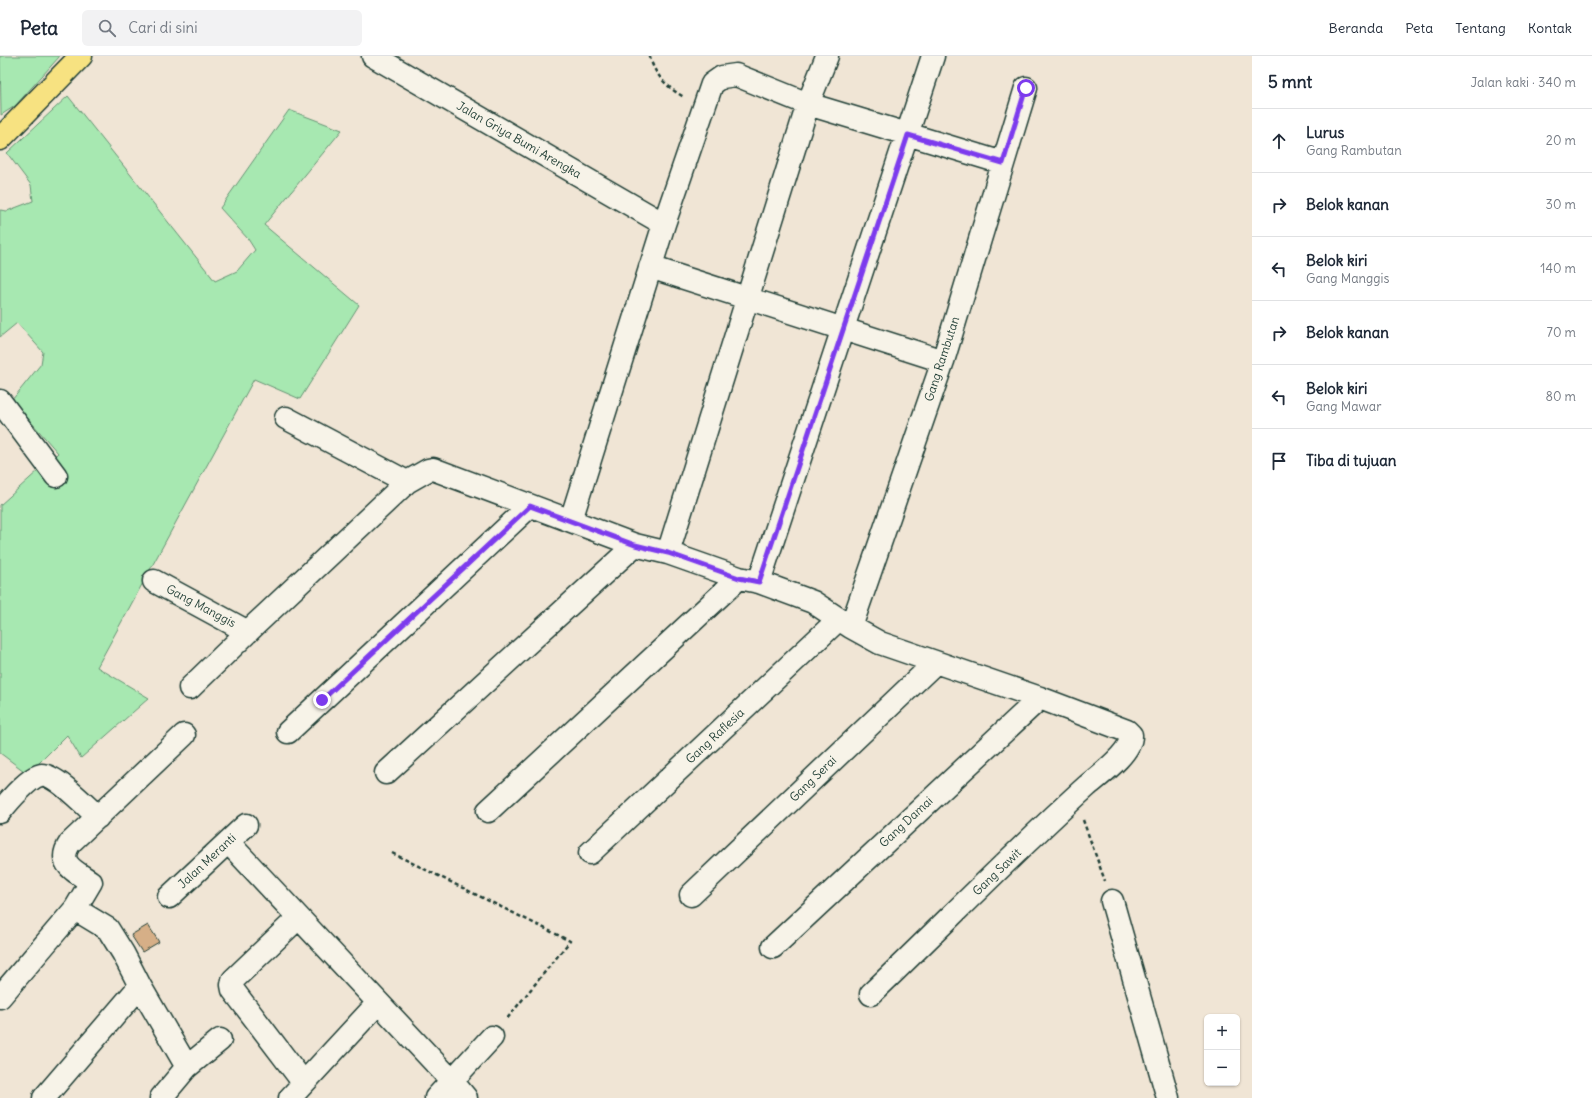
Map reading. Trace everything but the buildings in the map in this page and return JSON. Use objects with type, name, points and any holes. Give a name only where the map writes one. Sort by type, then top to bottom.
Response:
[{"type":"main road","points":[[0,139],[81,56]]},
{"type":"street","name":"Jalan Griya Bumi Arengka","points":[[373,56],[664,224]]},
{"type":"street","points":[[668,553],[808,104],[827,56]]},
{"type":"street","points":[[488,811],[749,580],[842,329],[908,135],[933,56]]},
{"type":"street","points":[[571,520],[650,267],[712,84],[722,76],[736,75],[808,104],[1003,163]]},
{"type":"street","name":"Gang Rambutan","points":[[845,623],[942,361],[1026,88]]},
{"type":"street","points":[[650,267],[942,361]]},
{"type":"street","points":[[0,402],[56,476]]},
{"type":"street","points":[[286,418],[407,482]]},
{"type":"street","points":[[190,688],[407,482],[428,470],[433,469],[635,545],[668,553],[813,602],[845,623],[880,643],[1040,698]]},
{"type":"street","points":[[288,732],[530,506]]},
{"type":"street","points":[[386,773],[635,545]]},
{"type":"street","name":"Gang Manggis","points":[[154,581],[248,632]]},
{"type":"street","name":"Gang Raflesia","points":[[590,853],[845,623]]},
{"type":"street","name":"Gang Serai","points":[[691,895],[935,663]]},
{"type":"street","name":"Gang Sawit","points":[[870,994],[1074,798],[1124,753],[1132,742],[1131,736],[1126,731],[1040,698]]},
{"type":"street","name":"Gang Damai","points":[[773,947],[1040,698]]},
{"type":"street","points":[[0,996],[74,909],[91,882],[68,866],[64,856],[70,843],[184,735]]},
{"type":"street","points":[[0,812],[33,779],[42,775],[54,778],[98,817]]},
{"type":"street","name":"Jalan Meranti","points":[[169,897],[246,825]]},
{"type":"street","points":[[228,842],[452,1081],[466,1098]]},
{"type":"street","points":[[1112,901],[1168,1098]]},
{"type":"street","points":[[74,909],[108,929],[187,1067]]},
{"type":"street","points":[[298,918],[233,980],[232,985],[233,990],[297,1090],[378,1003]]},
{"type":"street","points":[[44,1098],[140,986]]},
{"type":"street","points":[[436,1098],[492,1037]]},
{"type":"street","points":[[161,1098],[187,1067],[220,1040]]},
{"type":"path","points":[[650,56],[652,65],[657,74],[677,94],[703,108]]},
{"type":"path","points":[[1074,798],[1112,901]]},
{"type":"path","points":[[392,854],[570,941],[492,1037]]},
{"type":"green space","points":[[0,56],[60,56],[15,106],[1,115]]},
{"type":"green space","points":[[68,96],[215,281],[237,271],[255,250],[248,239],[220,208],[289,110],[342,130],[264,225],[359,305],[300,399],[254,379],[97,667],[149,698],[81,758],[67,735],[28,774],[0,753],[0,505],[58,453],[12,400],[41,364],[43,352],[17,323],[0,337],[0,210],[7,211],[33,201],[31,185],[7,153]]},
{"type":"route","points":[[322,700],[530,506],[635,545],[668,553],[739,578],[759,582],[842,329],[908,135],[1003,163],[1026,88]]}]
